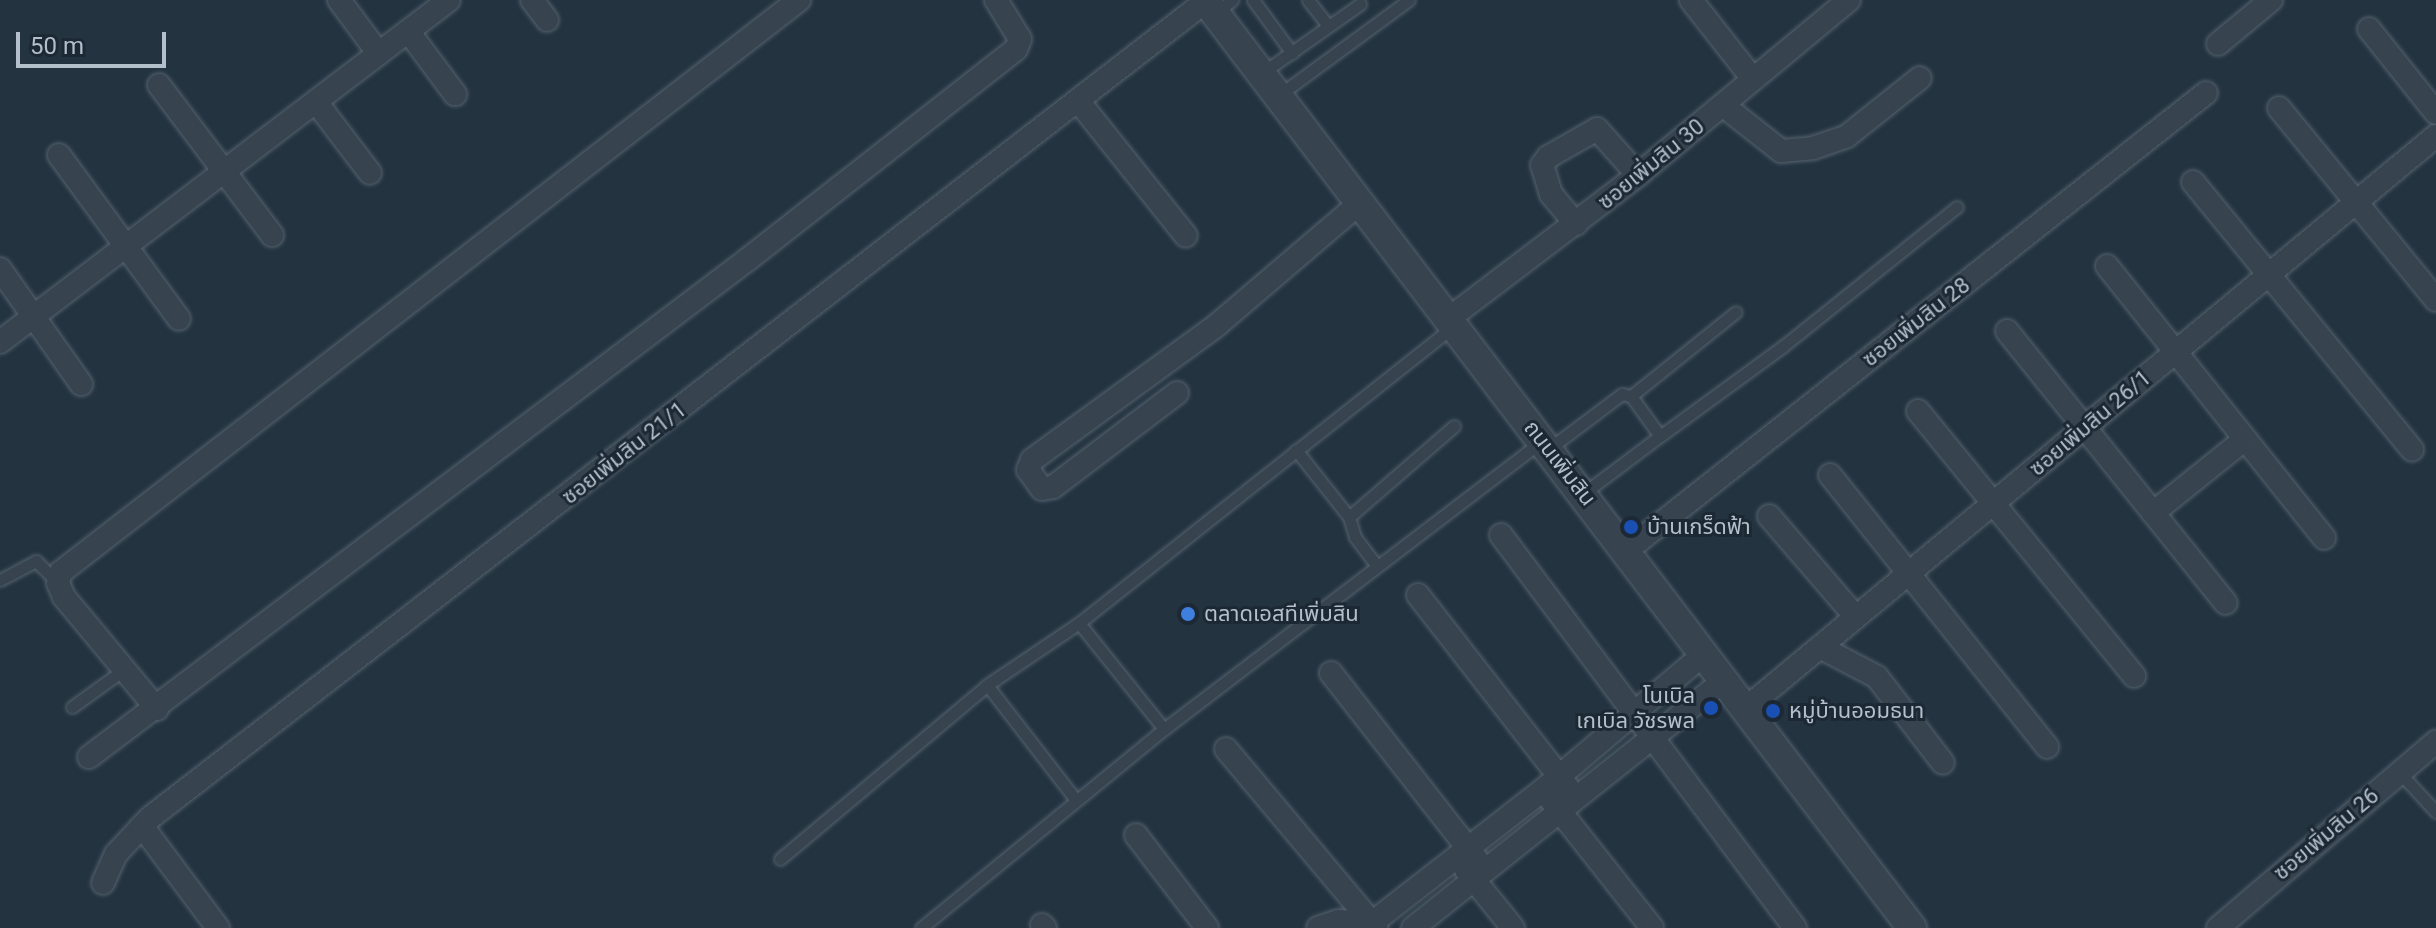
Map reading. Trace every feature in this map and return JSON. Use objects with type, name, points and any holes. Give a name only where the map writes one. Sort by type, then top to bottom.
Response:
[{"type":"street","points":[[339,0],[379,54]]},
{"type":"street","points":[[0,342],[449,0]]},
{"type":"street","points":[[532,0],[547,20]]},
{"type":"street","points":[[157,709],[58,583],[61,572],[799,0]]},
{"type":"street","points":[[89,757],[157,709],[747,260],[1016,49],[1020,39],[996,0]]},
{"type":"street","points":[[1691,0],[1753,79]]},
{"type":"street","points":[[2218,44],[2271,0]]},
{"type":"street","name":"ซอยเพิ่มสิน 30","points":[[1450,324],[1724,106],[1841,3]]},
{"type":"street","name":"ถนนเพิ่มสิน","points":[[1215,4],[1278,96],[1450,324],[1547,444],[1744,710],[1912,928]]},
{"type":"street","name":"ซอยเพิ่มสิน 21/1","points":[[103,883],[116,854],[142,826],[1079,102],[1215,4]]},
{"type":"street","points":[[2369,29],[2436,113]]},
{"type":"street","points":[[408,31],[455,94]]},
{"type":"street","points":[[1724,106],[1781,151],[1813,148],[1847,136],[1920,78]]},
{"type":"street","points":[[159,85],[272,235]]},
{"type":"street","name":"ซอยเพิ่มสิน 28","points":[[1626,551],[2206,93]]},
{"type":"street","points":[[316,102],[370,173]]},
{"type":"street","points":[[1079,102],[1186,236]]},
{"type":"street","points":[[2279,108],[2436,300]]},
{"type":"street","points":[[1576,224],[1546,181],[1542,165],[1548,157],[1597,129],[1638,175]]},
{"type":"street","name":"ซอยเพิ่มสิน 26/1","points":[[1744,710],[2436,136]]},
{"type":"street","points":[[59,155],[179,319]]},
{"type":"street","points":[[2193,182],[2412,450]]},
{"type":"street","points":[[1177,393],[1053,487],[1042,489],[1028,470],[1032,460],[1217,325],[1360,203]]},
{"type":"street","points":[[2107,266],[2324,538]]},
{"type":"street","points":[[0,269],[81,384]]},
{"type":"street","points":[[2007,331],[2226,603]]},
{"type":"street","points":[[1918,411],[2134,676]]},
{"type":"street","points":[[2153,513],[2245,439]]},
{"type":"street","points":[[1830,475],[2047,747]]},
{"type":"street","points":[[1769,516],[1856,617]]},
{"type":"street","points":[[1501,535],[1795,928]]},
{"type":"street","points":[[1418,595],[1652,928]]},
{"type":"street","points":[[1820,647],[1877,677],[1943,763]]},
{"type":"street","points":[[1318,928],[1338,921],[1374,926],[1635,715],[1704,654]]},
{"type":"street","points":[[1331,673],[1480,874],[1513,928]]},
{"type":"street","points":[[1413,928],[1723,681]]},
{"type":"street","name":"ซอยเพิ่มสิน 26","points":[[2218,928],[2436,742]]},
{"type":"street","points":[[1226,749],[1374,926]]},
{"type":"street","points":[[142,826],[218,928]]},
{"type":"street","points":[[1136,835],[1207,928]]},
{"type":"lane","points":[[1253,0],[1292,53]]},
{"type":"lane","points":[[1308,0],[1328,26]]},
{"type":"lane","points":[[1278,96],[1409,0]]},
{"type":"lane","points":[[1261,73],[1360,4]]},
{"type":"lane","points":[[1584,493],[1782,347],[1957,207]]},
{"type":"lane","points":[[921,928],[1164,729],[1377,566],[1612,397],[1631,396],[1736,312]]},
{"type":"lane","points":[[780,859],[987,685],[1079,623],[1450,324]]},
{"type":"lane","points":[[1631,396],[1660,436]]},
{"type":"lane","points":[[1349,517],[1454,426]]},
{"type":"lane","points":[[1296,450],[1349,517],[1355,537],[1377,566]]},
{"type":"lane","points":[[0,580],[36,561],[58,583]]},
{"type":"lane","points":[[1079,623],[1164,729]]},
{"type":"lane","points":[[72,707],[126,668]]},
{"type":"lane","points":[[987,685],[1076,800]]},
{"type":"lane","points":[[2400,773],[2436,812]]},
{"type":"place","name":"บ้านเกร็ดฟ้า","points":[[1631,527]]},
{"type":"place","name":"ตลาดเอสทีเพิ่มสิน","points":[[1188,614]]},
{"type":"place","name":"โนเบิล เกเบิล วัชรพล","points":[[1711,708]]},
{"type":"place","name":"หมู่บ้านออมธนา","points":[[1773,711]]}]
